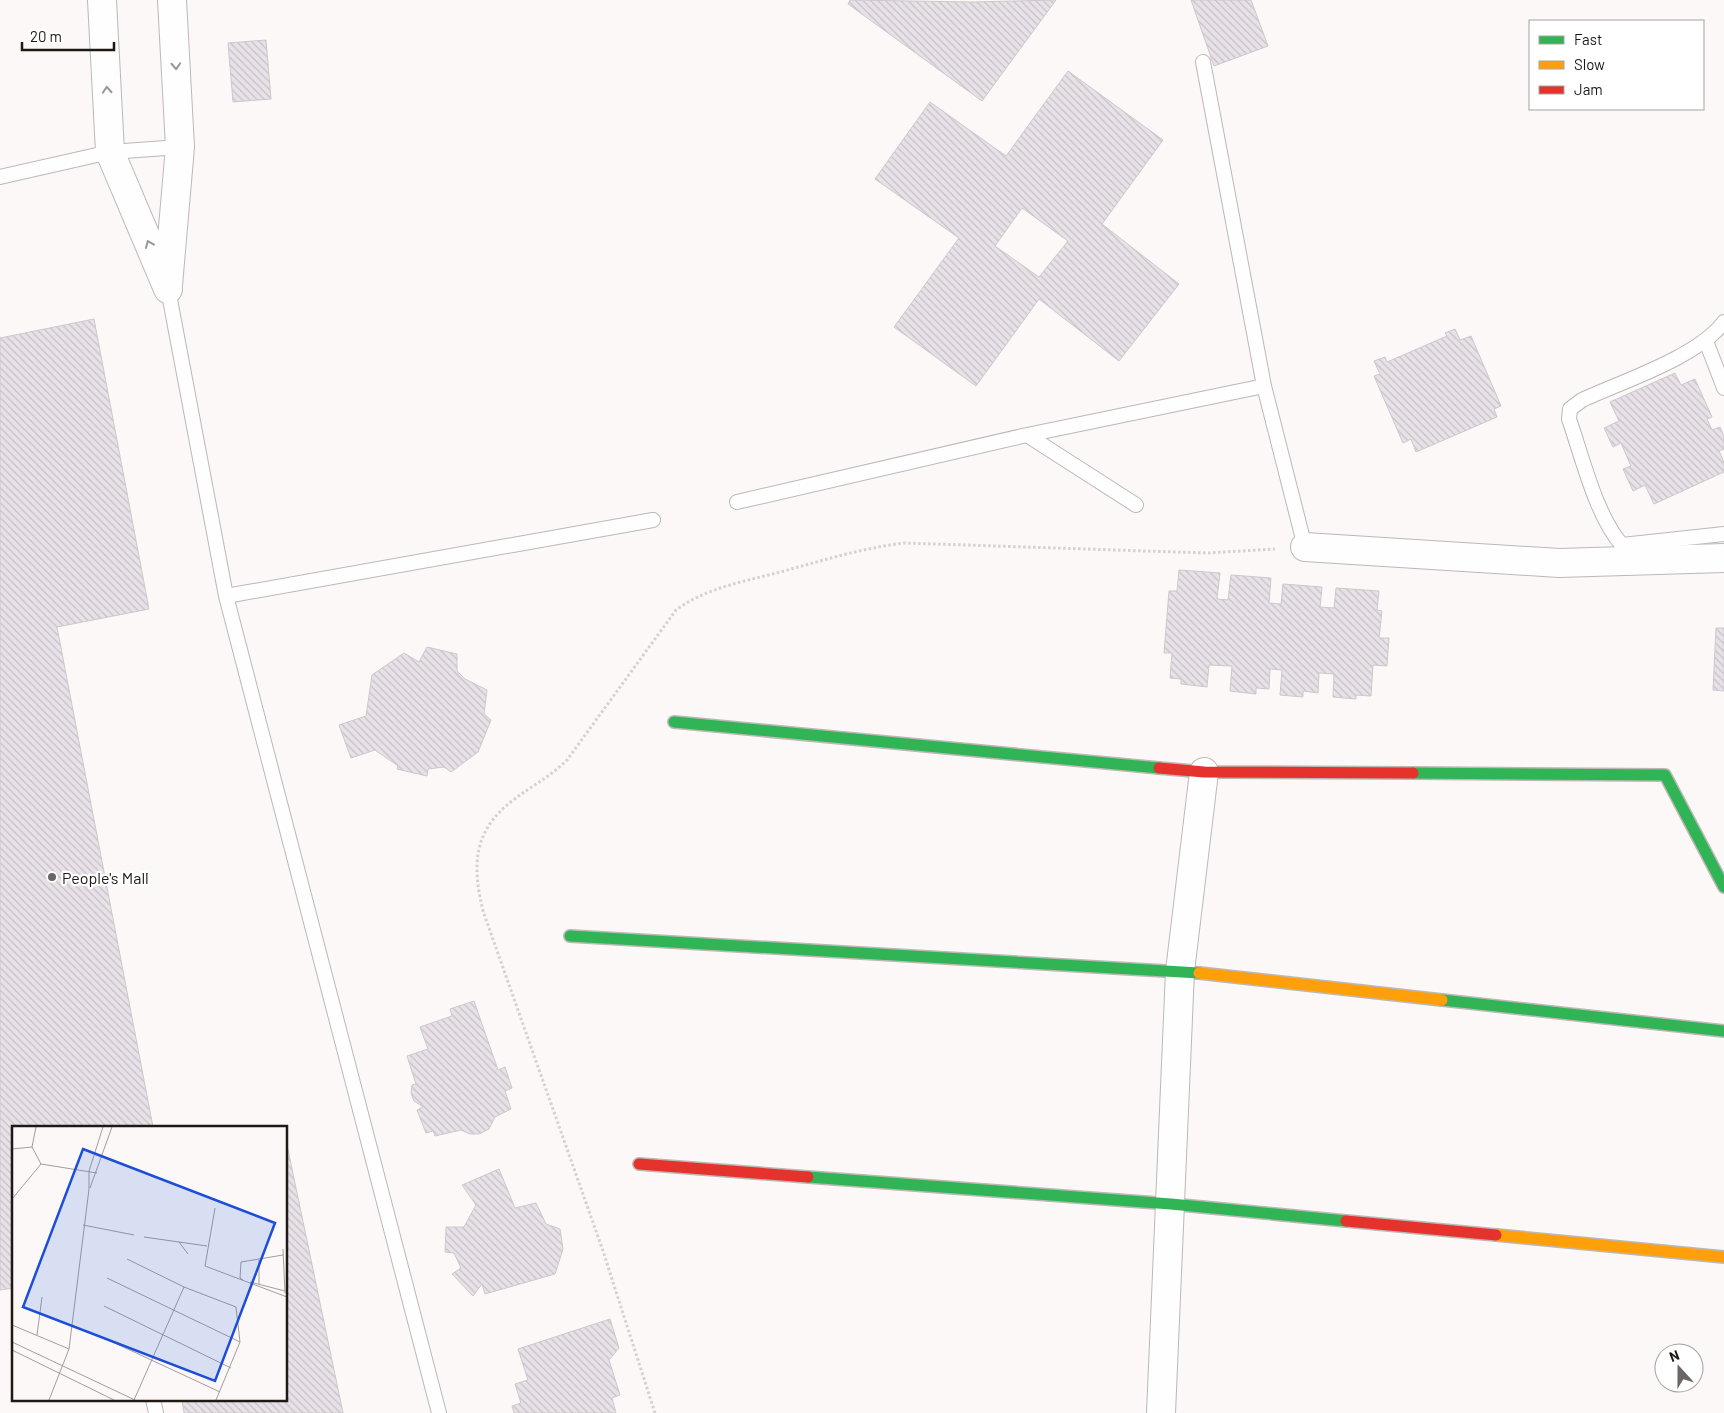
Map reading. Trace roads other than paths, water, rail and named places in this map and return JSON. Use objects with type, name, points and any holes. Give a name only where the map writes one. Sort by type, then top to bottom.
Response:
[{"type":"street","points":[[102,0],[110,152],[168,289]]},
{"type":"street","points":[[168,289],[180,147],[172,0]]},
{"type":"street","points":[[1305,547],[1559,563],[1724,558]]},
{"type":"street","points":[[674,722],[1204,772],[1666,776],[1724,887]]},
{"type":"street","points":[[1161,1413],[1180,971],[1204,772]]},
{"type":"street","points":[[570,936],[1180,971],[1724,1031]]},
{"type":"street","points":[[639,1164],[1171,1204],[1724,1257]]},
{"type":"lane","points":[[1203,62],[1264,386],[1305,547]]},
{"type":"lane","points":[[0,177],[110,152],[180,147]]},
{"type":"lane","points":[[168,289],[226,596],[440,1413]]},
{"type":"lane","points":[[1724,322],[1706,341],[1688,352],[1582,400],[1570,409],[1569,419],[1603,516],[1611,534],[1622,545],[1724,534]]},
{"type":"lane","points":[[1706,341],[1724,388]]},
{"type":"lane","points":[[737,502],[1027,435],[1264,386]]},
{"type":"lane","points":[[1027,435],[1136,505]]},
{"type":"lane","points":[[226,596],[653,520]]},
{"type":"lane","points":[[152,1400],[156,1413]]},
{"type":"place","name":"People's Mall","points":[[52,877]]}]
